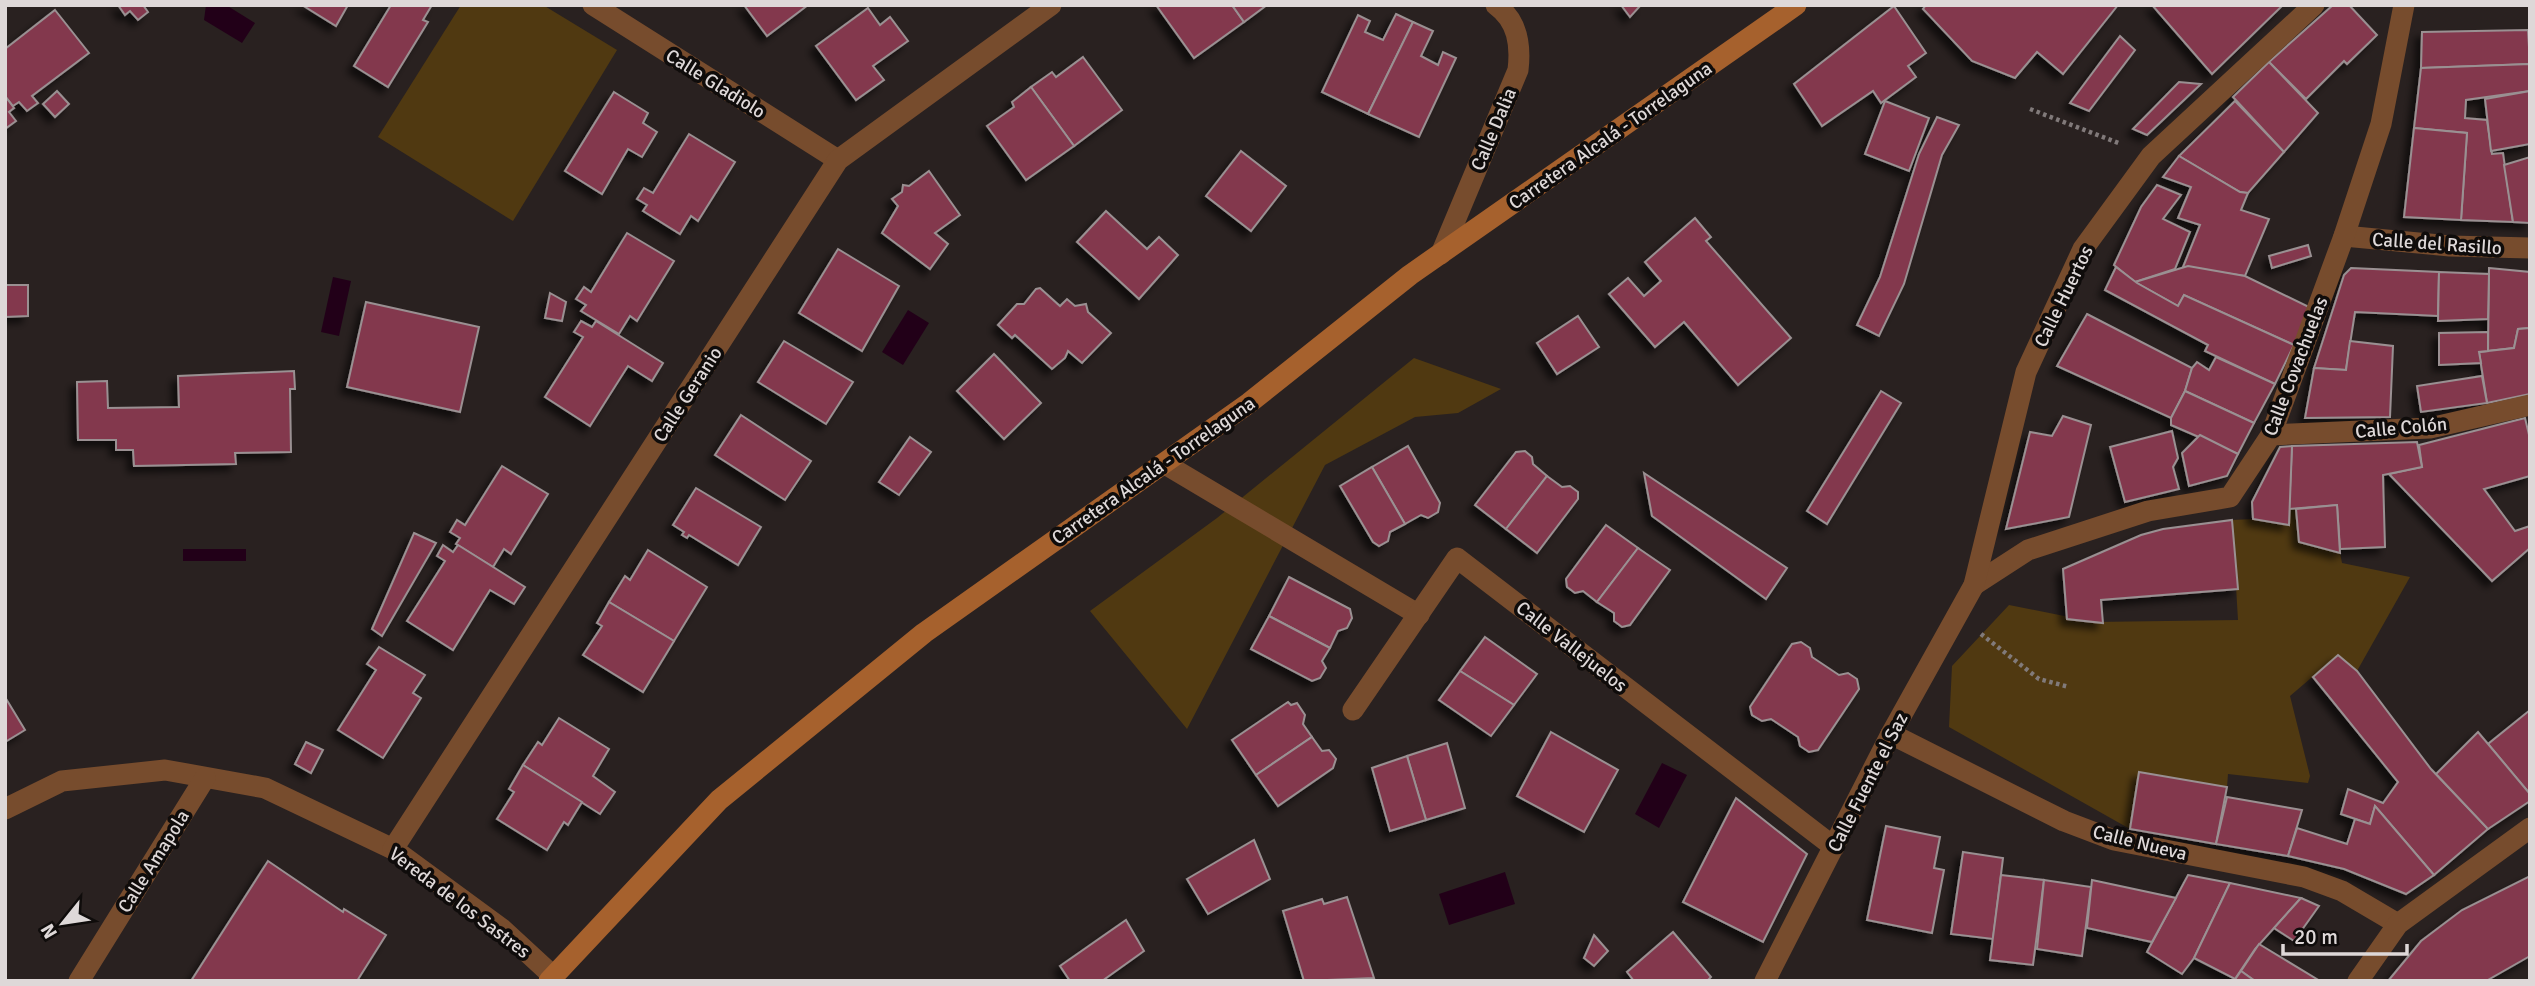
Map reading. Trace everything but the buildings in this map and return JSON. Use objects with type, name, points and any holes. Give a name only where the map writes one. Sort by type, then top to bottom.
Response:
[{"type":"street","name":"Calle Gladiolo","points":[[593,5],[838,160]]},
{"type":"street","name":"Calle Geranio","points":[[393,849],[838,160],[1051,5]]},
{"type":"street","name":"Calle Dalia","points":[[1441,254],[1518,70],[1518,38],[1512,24],[1496,5]]},
{"type":"street","name":"Carretera Alcalá - Torrelaguna","points":[[551,978],[719,800],[924,633],[1250,403],[1410,275],[1796,5]]},
{"type":"street","name":"Calle Huertos","points":[[1975,585],[2026,372],[2083,249],[2151,156],[2315,5]]},
{"type":"street","name":"Calle Covachuelas","points":[[1975,585],[2028,550],[2148,511],[2230,497],[2271,435],[2344,236],[2381,124],[2404,5]]},
{"type":"street","name":"Calle del Rasillo","points":[[2344,236],[2450,246],[2530,247]]},
{"type":"street","name":"Calle Colón","points":[[2271,435],[2430,428],[2530,405]]},
{"type":"street","points":[[1165,464],[1419,615]]},
{"type":"street","name":"Calle Vallejuelos","points":[[1353,710],[1457,558],[1833,847]]},
{"type":"street","name":"Calle Fuente el Saz","points":[[1765,981],[1891,734],[1975,585]]},
{"type":"street","name":"Calle Nueva","points":[[1891,734],[2064,821],[2114,840],[2304,877],[2342,891],[2398,925]]},
{"type":"street","name":"Vereda de los Sastres","points":[[5,809],[62,781],[165,770],[265,789],[393,849],[502,929],[551,978]]},
{"type":"street","name":"Calle Amapola","points":[[79,981],[205,778]]},
{"type":"street","points":[[2358,981],[2398,925],[2530,828]]},
{"type":"path","points":[[2030,109],[2151,156]]},
{"type":"path","points":[[1958,615],[2039,679],[2069,687]]},
{"type":"shaded area","points":[[206,5],[226,5],[255,23],[242,43],[204,20]]},
{"type":"shaded area","points":[[461,5],[543,5],[617,50],[513,221],[378,137]]},
{"type":"shaded area","points":[[333,277],[351,281],[339,336],[321,332]]},
{"type":"shaded area","points":[[908,310],[929,323],[903,365],[882,352]]},
{"type":"shaded area","points":[[1414,358],[1501,389],[1458,413],[1415,417],[1325,465],[1187,729],[1090,611],[1217,518]]},
{"type":"shaded area","points":[[2289,509],[2296,509],[2300,542],[2340,553],[2342,563],[2410,577],[2357,671],[2338,655],[2290,696],[2310,776],[2308,783],[2228,774],[2227,787],[2139,772],[2130,829],[1949,727],[1952,666],[2009,605],[2094,622],[2238,620],[2232,520],[2253,519],[2288,525]]},
{"type":"shaded area","points":[[183,549],[246,549],[246,561],[183,561]]},
{"type":"shaded area","points":[[1662,763],[1687,775],[1659,828],[1635,814]]},
{"type":"shaded area","points":[[1505,872],[1515,904],[1449,925],[1439,894]]}]
